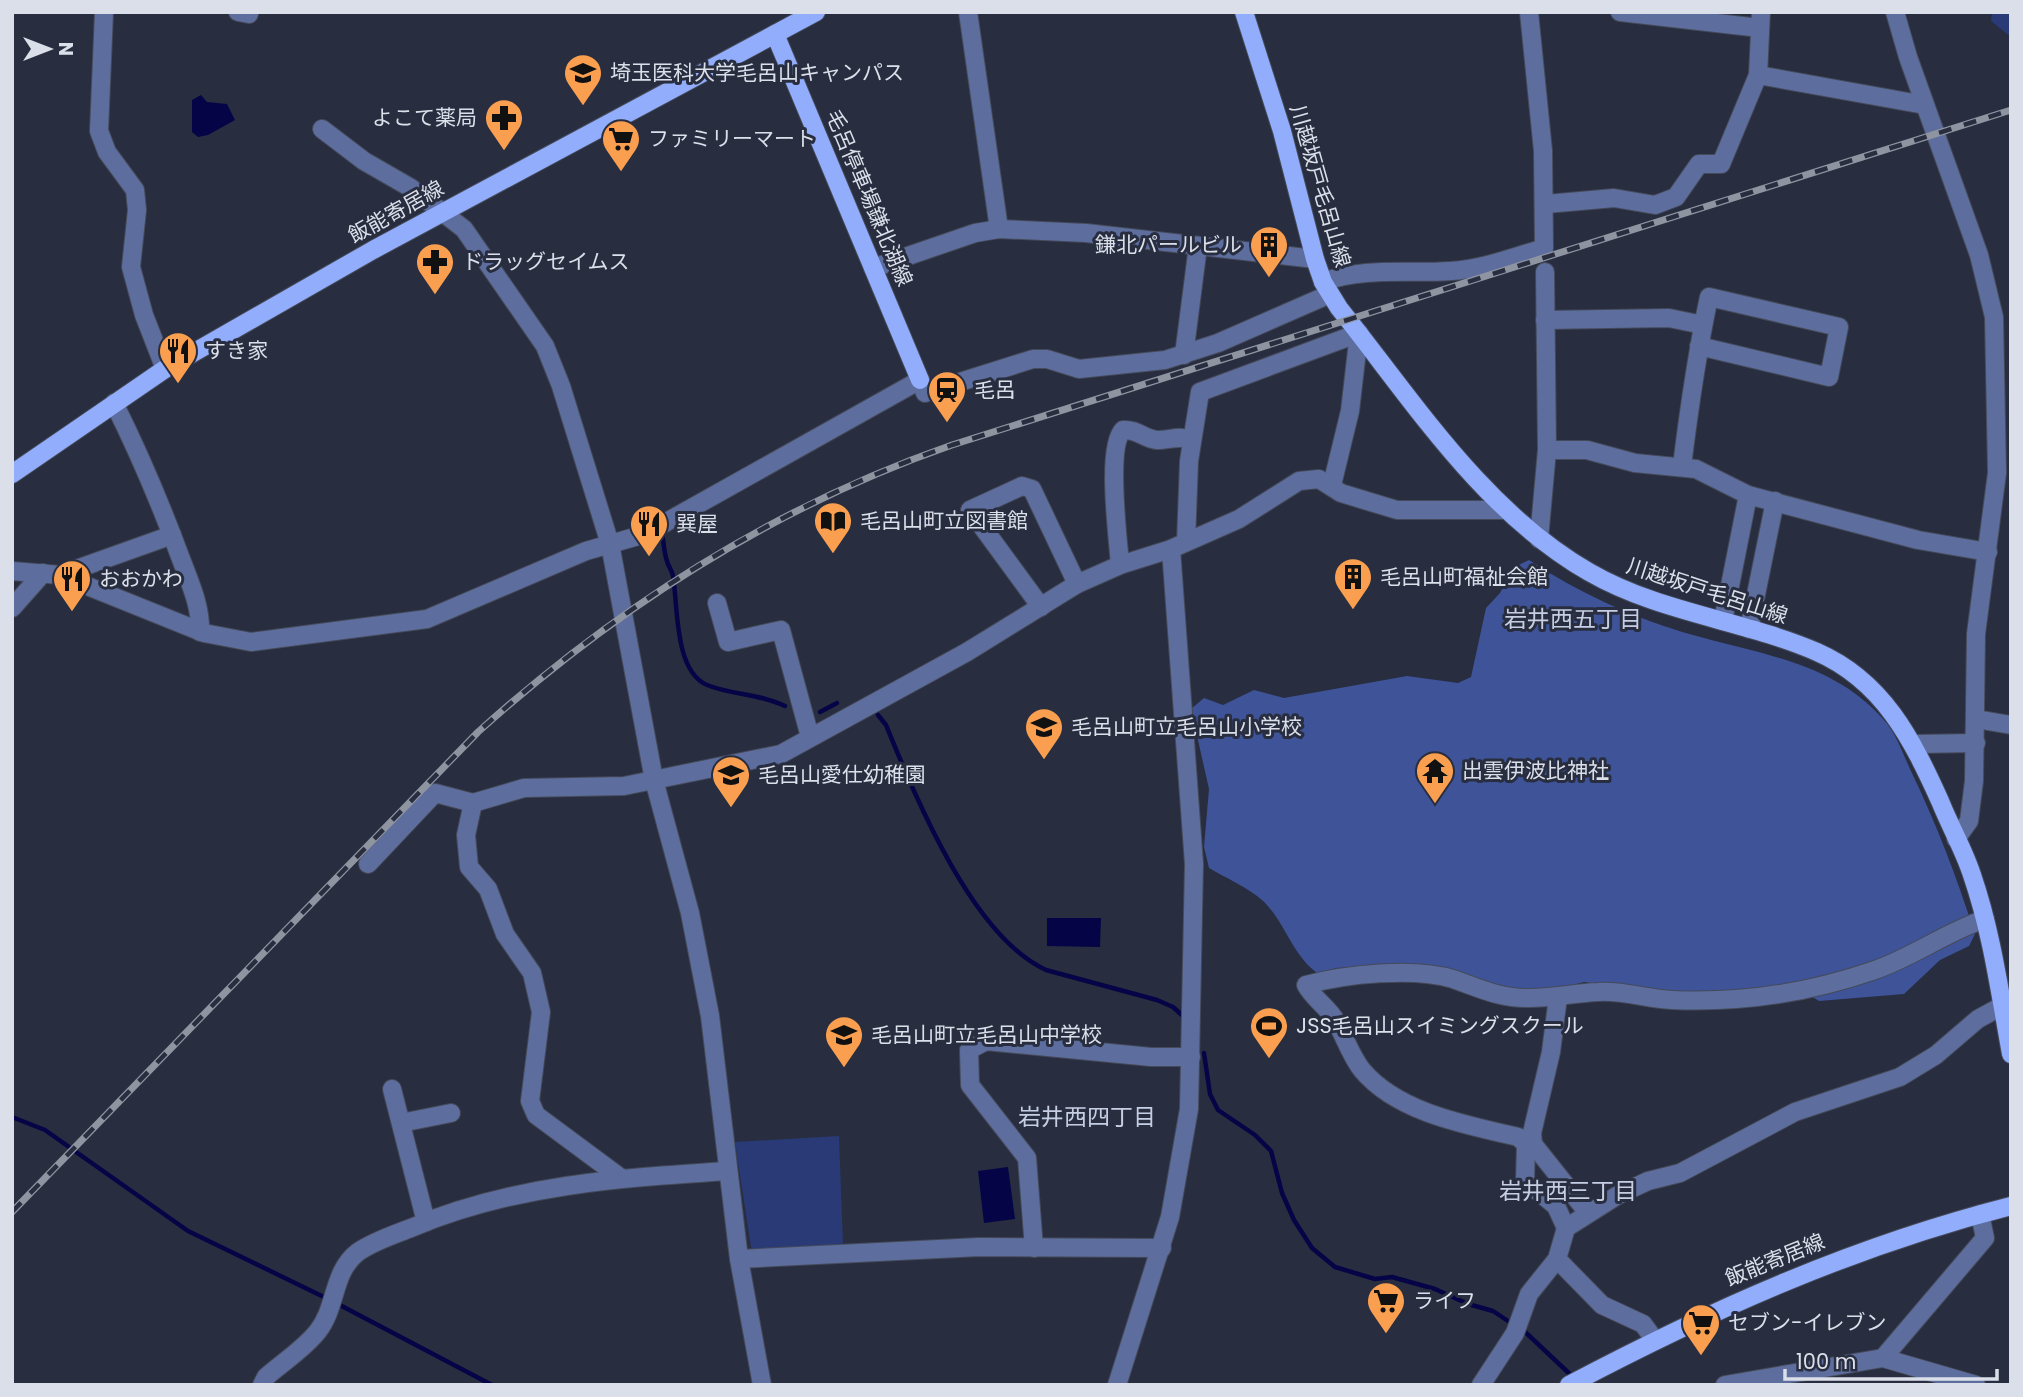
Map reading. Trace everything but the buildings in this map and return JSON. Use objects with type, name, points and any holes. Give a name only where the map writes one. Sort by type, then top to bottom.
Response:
[{"type":"main road","name":"飯能寄居線","points":[[12,474],[165,369],[444,212],[816,12]]},
{"type":"main road","name":"川越坂戸毛呂山線","points":[[1244,12],[1326,288],[1472,474],[1505,510],[1539,540],[1590,573],[1639,597],[1818,652],[1863,679],[1892,710],[1914,744],[1972,873],[1985,919],[2011,1054]]},
{"type":"main road","name":"毛呂停車場鎌北湖線","points":[[775,34],[920,380]]},
{"type":"main road","name":"飯能寄居線","points":[[1569,1385],[1654,1339],[1734,1301],[1837,1259],[1980,1213],[2011,1206]]},
{"type":"street","points":[[104,12],[99,131],[107,152],[135,190],[137,210],[131,267],[144,315],[165,369]]},
{"type":"street","points":[[968,12],[999,229]]},
{"type":"street","points":[[12,571],[52,574],[200,632],[223,638],[263,642],[427,619],[586,551],[645,534],[920,380],[926,393],[1040,358],[1079,369],[1184,355],[1326,288],[1349,273],[1480,268],[1544,248],[1546,204],[1529,12]]},
{"type":"street","points":[[1546,204],[1614,198],[1655,205],[1676,197],[1699,163],[1721,164],[1758,75],[1761,20],[1620,12]]},
{"type":"street","points":[[1895,12],[1987,282],[2003,370],[1997,473],[2002,514],[1988,552],[1976,634],[1976,743],[1969,821],[1956,839]]},
{"type":"street","points":[[1758,75],[1925,105]]},
{"type":"street","points":[[322,129],[364,161],[411,188],[464,229],[545,346],[561,386],[611,544],[654,780],[690,913],[710,1016],[739,1259],[762,1385]]},
{"type":"street","points":[[873,268],[975,233],[999,229],[1086,233],[1315,258]]},
{"type":"street","points":[[1184,355],[1198,246]]},
{"type":"street","points":[[1539,540],[1547,450],[1545,272]]},
{"type":"street","points":[[1682,466],[1699,346],[1709,297],[1839,327],[1829,377],[1699,346]]},
{"type":"street","points":[[1545,320],[1668,318],[1703,325]]},
{"type":"street","points":[[1117,1385],[1162,1248],[1185,1140],[1191,1052],[1194,863],[1179,545],[1192,440],[1203,388],[1359,333],[1350,411],[1332,485]]},
{"type":"street","points":[[114,403],[139,453],[172,534],[201,613],[200,632]]},
{"type":"street","points":[[1120,565],[1115,458],[1118,435],[1124,430],[1135,429],[1153,440],[1182,436],[1192,440]]},
{"type":"street","points":[[1547,450],[1587,450],[1634,463],[1696,468],[1748,495],[1918,540],[1988,552]]},
{"type":"street","points":[[368,864],[435,793],[473,803],[524,788],[624,786],[781,754],[967,652],[1077,584],[1239,519],[1299,481],[1319,479],[1341,493],[1397,510],[1505,510]]},
{"type":"street","points":[[1041,607],[970,510],[1022,486],[1032,489],[1077,584]]},
{"type":"street","points":[[1723,621],[1748,495]]},
{"type":"street","points":[[1749,629],[1775,501]]},
{"type":"street","points":[[12,608],[52,574],[172,534]]},
{"type":"street","points":[[717,603],[728,642],[781,630],[810,737]]},
{"type":"street","points":[[1976,719],[2011,725]]},
{"type":"street","points":[[1914,744],[1976,743]]},
{"type":"street","points":[[473,803],[466,835],[469,867],[488,889],[505,934],[532,973],[541,1012],[530,1101],[536,1115],[621,1178]]},
{"type":"street","points":[[1566,1228],[1556,1206],[1525,1181],[1526,1144],[1518,1137],[1441,1119],[1418,1109],[1373,1081],[1360,1067],[1334,1019],[1306,985],[1345,975],[1423,975],[1452,979],[1476,990],[1508,998],[1558,997],[1599,992],[1668,1000],[1729,1001],[1779,996],[1874,970],[1903,959],[1949,933],[1985,919]]},
{"type":"street","points":[[1558,997],[1550,1052],[1532,1133],[1533,1144],[1588,1213]]},
{"type":"street","points":[[1480,1385],[1515,1333],[1529,1294],[1557,1259],[1566,1228],[1648,1181],[1696,1165],[1795,1112],[1900,1077],[1936,1055],[1978,1019],[2002,1006]]},
{"type":"street","points":[[1034,1248],[1027,1158],[970,1085],[969,1050],[986,1041],[1151,1057],[1191,1052]]},
{"type":"street","points":[[392,1089],[426,1222]]},
{"type":"street","points":[[401,1124],[452,1113]]},
{"type":"street","points":[[262,1385],[266,1377],[318,1331],[327,1317],[343,1268],[357,1253],[426,1222],[495,1199],[573,1183],[727,1171]]},
{"type":"street","points":[[1883,1358],[1985,1238],[1980,1213]]},
{"type":"street","points":[[739,1259],[979,1247],[1162,1248]]},
{"type":"street","points":[[1557,1259],[1602,1305],[1643,1324],[1654,1339]]},
{"type":"street","points":[[1725,1385],[1883,1358],[1976,1385]]},
{"type":"shaded area","points":[[1992,12],[2011,12],[2011,37],[1991,21]]},
{"type":"shaded area","points":[[201,95],[207,102],[227,104],[235,120],[208,135],[198,137],[192,132],[192,100]]},
{"type":"shaded area","points":[[1529,560],[1588,594],[1629,613],[1672,629],[1796,663],[1842,685],[1864,701],[1892,731],[1929,811],[1975,934],[1969,946],[1940,960],[1904,994],[1819,1001],[1794,986],[1709,994],[1641,991],[1584,982],[1554,990],[1520,991],[1358,967],[1336,968],[1319,974],[1310,967],[1262,900],[1209,868],[1204,847],[1209,789],[1191,709],[1204,698],[1223,705],[1254,690],[1284,698],[1407,676],[1458,683],[1471,677],[1486,608],[1500,593],[1514,567]]},
{"type":"shaded area","points":[[1047,918],[1101,918],[1100,947],[1047,946]]},
{"type":"shaded area","points":[[839,1136],[843,1246],[755,1251],[751,1247],[735,1142]]},
{"type":"shaded area","points":[[1008,1167],[1015,1219],[984,1223],[978,1171]]},
{"type":"waterway","points":[[662,534],[666,558],[673,576],[677,620],[688,666],[696,677],[707,685],[785,706]]},
{"type":"waterway","points":[[820,712],[837,703]]},
{"type":"waterway","points":[[878,715],[886,725],[930,826],[950,862],[994,928],[1019,953],[1046,970],[1157,1000],[1173,1007],[1184,1017]]},
{"type":"waterway","points":[[1204,1053],[1210,1094],[1218,1110],[1255,1135],[1271,1151],[1282,1193],[1294,1220],[1312,1248],[1335,1267],[1375,1279],[1392,1277],[1435,1289],[1468,1304],[1493,1311],[1514,1325]]},
{"type":"waterway","points":[[12,1117],[45,1130],[188,1231],[328,1299]]},
{"type":"waterway","points":[[336,1303],[492,1385]]},
{"type":"waterway","points":[[1522,1329],[1574,1378]]},
{"type":"railway","points":[[12,1212],[478,732],[531,686],[643,602],[701,564],[761,530],[823,498],[952,445],[2011,110]]},
{"type":"place","name":"埼玉医科大学毛呂山キャンパス","points":[[583,107]]},
{"type":"place","name":"よこて薬局","points":[[504,152]]},
{"type":"place","name":"ファミリーマート","points":[[621,173]]},
{"type":"place","name":"鎌北パールビル","points":[[1269,279]]},
{"type":"place","name":"ドラッグセイムス","points":[[435,296]]},
{"type":"place","name":"すき家","points":[[178,385]]},
{"type":"place","name":"毛呂","points":[[947,424]]},
{"type":"place","name":"毛呂山町立図書館","points":[[833,555]]},
{"type":"place","name":"巽屋","points":[[649,558]]},
{"type":"place","name":"毛呂山町福祉会館","points":[[1353,611]]},
{"type":"place","name":"おおかわ","points":[[72,613]]},
{"type":"place","name":"毛呂山町立毛呂山小学校","points":[[1044,761]]},
{"type":"place","name":"出雲伊波比神社","points":[[1435,805]]},
{"type":"place","name":"毛呂山愛仕幼稚園","points":[[731,809]]},
{"type":"place","name":"JSS毛呂山スイミングスクール","points":[[1269,1060]]},
{"type":"place","name":"毛呂山町立毛呂山中学校","points":[[844,1069]]},
{"type":"place","name":"ライフ","points":[[1386,1335]]},
{"type":"place","name":"セブン-イレブン","points":[[1701,1357]]},
{"type":"district","name":"岩井西五丁目","points":[[1573,619]]},
{"type":"district","name":"岩井西四丁目","points":[[1087,1117]]},
{"type":"district","name":"岩井西三丁目","points":[[1568,1191]]}]
